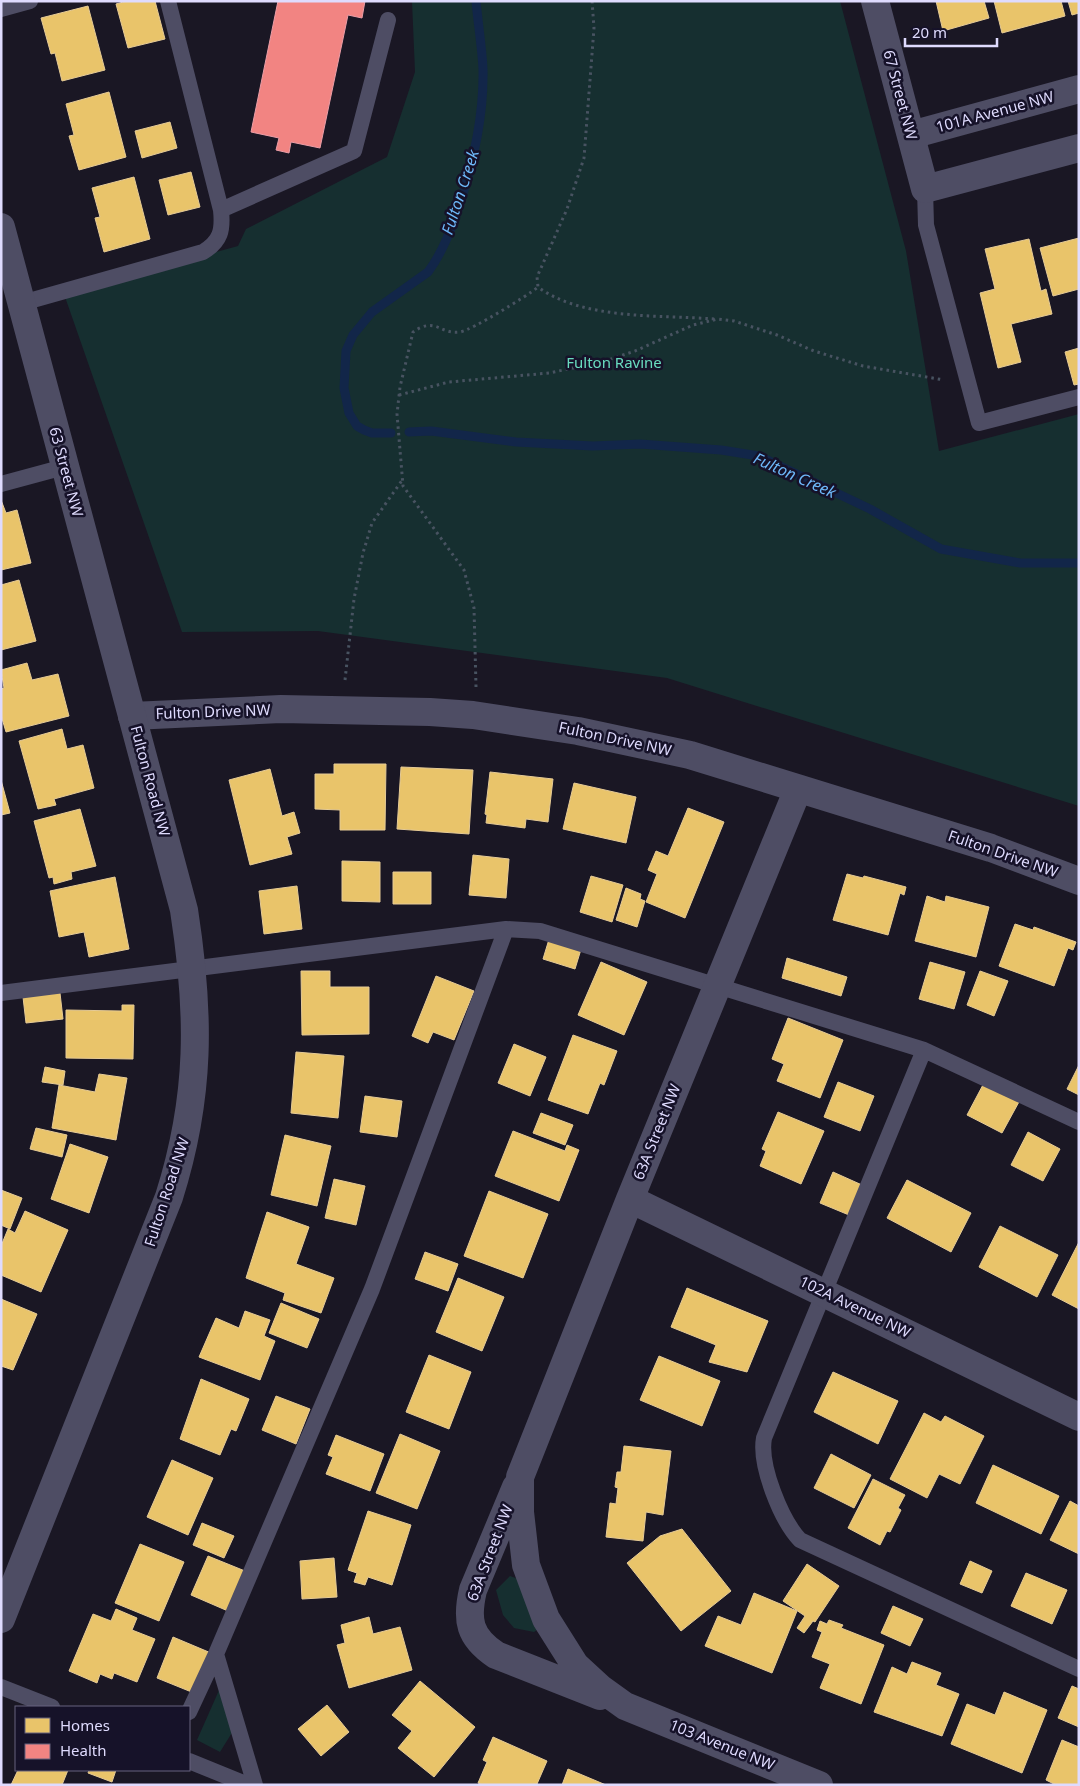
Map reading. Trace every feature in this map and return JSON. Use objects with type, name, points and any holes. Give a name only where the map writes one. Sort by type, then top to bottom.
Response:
[{"type":"street","name":"67 Street NW","points":[[875,1],[925,189]]},
{"type":"street","name":"101A Avenue NW","points":[[911,135],[1079,89]]},
{"type":"street","points":[[925,189],[1079,148]]},
{"type":"street","name":"63 Street NW","points":[[1,227],[132,716]]},
{"type":"street","name":"Fulton Drive NW","points":[[132,716],[281,709],[473,715],[632,741],[690,755],[992,848],[1079,881]]},
{"type":"street","name":"Fulton Road NW","points":[[1,1619],[156,1233],[178,1166],[192,1098],[196,1061],[193,968],[184,910],[132,716]]},
{"type":"street","name":"63A Street NW","points":[[472,1630],[470,1604],[473,1590],[520,1477],[630,1199],[798,789]]},
{"type":"street","name":"102A Avenue NW","points":[[630,1199],[823,1291],[1079,1417]]},
{"type":"street","name":"63A Street NW","points":[[520,1477],[520,1512],[526,1565],[535,1592]]},
{"type":"street","name":"103 Avenue NW","points":[[535,1592],[560,1643],[575,1665],[600,1688],[625,1706]]},
{"type":"street","name":"103 Avenue NW","points":[[472,1630],[484,1647],[496,1655],[625,1706],[776,1777],[819,1785]]},
{"type":"lane","points":[[1,9],[30,1]]},
{"type":"lane","points":[[22,303],[203,252],[216,244],[221,234],[221,210],[168,1]]},
{"type":"lane","points":[[221,210],[354,151],[388,20]]},
{"type":"lane","points":[[925,189],[926,225],[979,423],[1079,397]]},
{"type":"lane","points":[[1,484],[64,466]]},
{"type":"lane","points":[[190,1710],[216,1654],[372,1289],[506,928]]},
{"type":"lane","points":[[1,993],[506,928],[540,931],[924,1050],[1079,1122]]},
{"type":"lane","points":[[924,1050],[823,1291],[764,1438],[762,1451],[780,1507],[792,1532],[800,1540],[1079,1669]]},
{"type":"lane","points":[[216,1654],[255,1785]]},
{"type":"lane","points":[[1,1688],[49,1706]]},
{"type":"lane","points":[[190,1761],[248,1785]]},
{"type":"path","points":[[538,287],[537,277],[567,209],[584,158],[594,28],[592,1]]},
{"type":"path","points":[[538,287],[563,301],[590,308],[734,320],[777,335],[814,351],[863,366],[969,384]]},
{"type":"path","points":[[473,715],[476,684],[476,643],[470,589],[464,570],[403,486],[397,414],[399,395],[413,332],[420,327],[432,324],[459,332],[470,329],[523,299],[538,287]]},
{"type":"path","points":[[399,395],[449,382],[549,373],[602,362],[635,351],[693,325],[718,319]]},
{"type":"path","points":[[342,710],[354,600],[362,553],[372,523],[403,479]]},
{"type":"green space","name":"Fulton Ravine","points":[[412,1],[840,1],[906,251],[939,451],[1079,414],[1079,806],[667,678],[318,631],[182,632],[64,294],[238,246],[246,229],[387,157],[415,72]]},
{"type":"green space","points":[[510,1576],[521,1580],[541,1627],[534,1632],[514,1628],[503,1615],[496,1590]]},
{"type":"green space","points":[[224,1679],[238,1723],[220,1752],[197,1740]]},
{"type":"building: Homes","points":[[127,1],[155,1],[165,39],[128,48],[116,4]]},
{"type":"building: Homes","points":[[936,1],[984,1],[989,18],[943,31]]},
{"type":"building: Homes","points":[[994,1],[1061,1],[1065,16],[1002,33]]},
{"type":"building: Homes","points":[[1068,1],[1079,1],[1079,13],[1072,15]]},
{"type":"building: Homes","points":[[88,6],[105,70],[62,81],[55,53],[51,54],[41,18]]},
{"type":"building: Homes","points":[[109,92],[126,157],[79,170],[69,136],[74,135],[66,104]]},
{"type":"building: Homes","points":[[170,122],[177,148],[142,158],[135,131]]},
{"type":"building: Homes","points":[[191,172],[200,207],[168,215],[159,180]]},
{"type":"building: Homes","points":[[134,177],[150,239],[104,252],[95,218],[100,217],[92,188]]},
{"type":"building: Homes","points":[[1079,238],[1079,289],[1053,296],[1040,248]]},
{"type":"building: Homes","points":[[1029,239],[1041,291],[1046,289],[1052,314],[1011,324],[1021,362],[998,368],[980,293],[995,289],[985,249]]},
{"type":"building: Homes","points":[[1079,348],[1079,384],[1074,385],[1065,352]]},
{"type":"building: Homes","points":[[1,500],[6,513],[17,510],[31,563],[1,570]]},
{"type":"building: Homes","points":[[19,580],[36,641],[1,650],[1,585]]},
{"type":"building: Homes","points":[[27,663],[32,680],[58,674],[69,716],[6,732],[1,715],[1,689],[4,688],[1,670]]},
{"type":"building: Homes","points":[[62,729],[67,749],[83,745],[94,788],[54,799],[56,805],[38,809],[19,741]]},
{"type":"building: Homes","points":[[334,764],[386,764],[385,830],[340,830],[340,810],[315,809],[315,774],[334,774]]},
{"type":"building: Homes","points":[[401,767],[473,770],[469,834],[397,829]]},
{"type":"building: Homes","points":[[270,769],[282,816],[294,812],[300,833],[287,837],[292,854],[250,865],[229,780]]},
{"type":"building: Homes","points":[[490,772],[553,779],[548,822],[526,819],[525,828],[486,823],[487,815],[485,814]]},
{"type":"building: Homes","points":[[1,780],[10,813],[1,815]]},
{"type":"building: Homes","points":[[574,783],[636,797],[626,843],[563,829]]},
{"type":"building: Homes","points":[[688,808],[724,822],[685,918],[646,902],[657,874],[648,870],[656,851],[668,856]]},
{"type":"building: Homes","points":[[80,809],[96,866],[71,872],[72,879],[54,884],[53,877],[49,878],[34,821]]},
{"type":"building: Homes","points":[[473,855],[509,859],[506,898],[469,895]]},
{"type":"building: Homes","points":[[342,861],[380,862],[380,902],[342,901]]},
{"type":"building: Homes","points":[[393,872],[431,872],[431,904],[393,904]]},
{"type":"building: Homes","points":[[847,874],[863,878],[864,876],[906,887],[904,895],[900,893],[888,935],[833,920]]},
{"type":"building: Homes","points":[[591,876],[623,885],[612,922],[580,912]]},
{"type":"building: Homes","points":[[115,877],[129,949],[89,957],[84,932],[59,937],[50,891]]},
{"type":"building: Homes","points":[[297,886],[302,929],[264,934],[259,891]]},
{"type":"building: Homes","points":[[626,888],[641,894],[640,899],[645,901],[637,927],[616,920]]},
{"type":"building: Homes","points":[[927,896],[945,902],[946,896],[989,907],[976,957],[915,941]]},
{"type":"building: Homes","points":[[1015,924],[1033,930],[1034,927],[1076,942],[1073,950],[1068,948],[1054,986],[999,966]]},
{"type":"building: Homes","points":[[550,936],[582,946],[575,969],[543,959]]},
{"type":"building: Homes","points":[[787,958],[847,977],[841,996],[782,978]]},
{"type":"building: Homes","points":[[601,962],[647,982],[624,1035],[578,1015]]},
{"type":"building: Homes","points":[[930,962],[965,972],[954,1009],[919,999]]},
{"type":"building: Homes","points":[[301,971],[330,971],[330,987],[369,987],[369,1034],[302,1035]]},
{"type":"building: Homes","points":[[980,971],[1008,981],[994,1016],[967,1005]]},
{"type":"building: Homes","points":[[436,976],[474,991],[454,1040],[433,1032],[428,1043],[412,1036]]},
{"type":"building: Homes","points":[[60,993],[63,1019],[26,1023],[23,997]]},
{"type":"building: Homes","points":[[122,1005],[134,1005],[133,1059],[66,1058],[66,1010],[122,1011]]},
{"type":"building: Homes","points":[[788,1018],[843,1040],[820,1098],[777,1081],[784,1064],[772,1059]]},
{"type":"building: Homes","points":[[573,1035],[617,1051],[604,1085],[600,1083],[588,1114],[548,1100]]},
{"type":"building: Homes","points":[[514,1044],[546,1057],[530,1096],[498,1083]]},
{"type":"building: Homes","points":[[296,1052],[344,1056],[338,1118],[291,1113]]},
{"type":"building: Homes","points":[[1079,1065],[1079,1095],[1067,1089]]},
{"type":"building: Homes","points":[[45,1067],[65,1071],[63,1085],[42,1082]]},
{"type":"building: Homes","points":[[99,1074],[127,1078],[116,1140],[52,1128],[59,1085],[95,1092]]},
{"type":"building: Homes","points":[[985,1081],[1020,1100],[1002,1133],[967,1115]]},
{"type":"building: Homes","points":[[838,1082],[874,1096],[860,1131],[824,1117]]},
{"type":"building: Homes","points":[[365,1096],[402,1101],[397,1137],[360,1132]]},
{"type":"building: Homes","points":[[778,1112],[824,1131],[801,1184],[760,1166],[766,1151],[762,1149]]},
{"type":"building: Homes","points":[[541,1113],[573,1125],[565,1145],[533,1133]]},
{"type":"building: Homes","points":[[36,1128],[67,1135],[62,1157],[30,1149]]},
{"type":"building: Homes","points":[[513,1131],[565,1151],[567,1145],[579,1150],[559,1201],[495,1176]]},
{"type":"building: Homes","points":[[1028,1132],[1060,1149],[1043,1181],[1011,1165]]},
{"type":"building: Homes","points":[[285,1135],[331,1146],[317,1206],[271,1195]]},
{"type":"building: Homes","points":[[70,1144],[108,1157],[89,1213],[51,1199]]},
{"type":"building: Homes","points":[[833,1172],[862,1185],[849,1215],[820,1203]]},
{"type":"building: Homes","points":[[334,1179],[365,1186],[356,1225],[325,1218]]},
{"type":"building: Homes","points":[[907,1180],[971,1213],[951,1252],[887,1218]]},
{"type":"building: Homes","points":[[1,1190],[22,1198],[10,1229],[1,1225]]},
{"type":"building: Homes","points":[[489,1191],[548,1214],[523,1278],[464,1256]]},
{"type":"building: Homes","points":[[25,1211],[68,1230],[41,1292],[1,1275],[1,1246],[8,1229],[15,1233]]},
{"type":"building: Homes","points":[[267,1212],[309,1227],[296,1264],[334,1278],[321,1313],[283,1300],[285,1293],[246,1278]]},
{"type":"building: Homes","points":[[1000,1226],[1058,1255],[1037,1297],[979,1267]]},
{"type":"building: Homes","points":[[1079,1242],[1079,1309],[1052,1295]]},
{"type":"building: Homes","points":[[425,1252],[458,1264],[448,1291],[415,1279]]},
{"type":"building: Homes","points":[[458,1278],[504,1297],[482,1351],[436,1332]]},
{"type":"building: Homes","points":[[687,1288],[768,1321],[747,1372],[709,1362],[716,1345],[671,1327]]},
{"type":"building: Homes","points":[[1,1299],[37,1314],[13,1370],[1,1366]]},
{"type":"building: Homes","points":[[281,1303],[319,1319],[307,1348],[269,1333]]},
{"type":"building: Homes","points":[[245,1311],[270,1320],[264,1336],[275,1341],[260,1380],[199,1357],[216,1318],[239,1328]]},
{"type":"building: Homes","points":[[429,1355],[471,1372],[449,1429],[406,1412]]},
{"type":"building: Homes","points":[[659,1356],[720,1381],[702,1426],[640,1400]]},
{"type":"building: Homes","points":[[833,1372],[898,1401],[878,1444],[814,1412]]},
{"type":"building: Homes","points":[[201,1379],[249,1399],[236,1431],[231,1429],[220,1455],[180,1439]]},
{"type":"building: Homes","points":[[276,1396],[310,1409],[296,1444],[262,1430]]},
{"type":"building: Homes","points":[[924,1413],[941,1422],[945,1416],[984,1436],[960,1484],[939,1474],[927,1498],[890,1479]]},
{"type":"building: Homes","points":[[400,1434],[440,1451],[417,1509],[376,1493]]},
{"type":"building: Homes","points":[[336,1435],[384,1454],[370,1491],[326,1474],[333,1457],[328,1455]]},
{"type":"building: Homes","points":[[624,1446],[671,1451],[663,1515],[646,1512],[643,1541],[606,1537],[610,1503],[616,1504],[618,1488],[615,1487],[617,1472],[621,1472]]},
{"type":"building: Homes","points":[[831,1454],[871,1475],[854,1508],[814,1488]]},
{"type":"building: Homes","points":[[172,1460],[213,1478],[188,1535],[147,1517]]},
{"type":"building: Homes","points":[[993,1465],[1059,1496],[1041,1534],[976,1503]]},
{"type":"building: Homes","points":[[873,1479],[905,1495],[898,1508],[901,1510],[890,1532],[887,1531],[880,1545],[848,1528]]},
{"type":"building: Homes","points":[[1070,1501],[1079,1506],[1079,1554],[1050,1540]]},
{"type":"building: Homes","points":[[368,1511],[411,1525],[392,1585],[368,1577],[365,1585],[354,1582],[357,1573],[348,1570]]},
{"type":"building: Homes","points":[[202,1523],[234,1536],[224,1558],[193,1545]]},
{"type":"building: Homes","points":[[682,1529],[731,1591],[681,1631],[627,1563],[660,1536]]},
{"type":"building: Homes","points":[[140,1544],[184,1562],[159,1621],[115,1603]]},
{"type":"building: Homes","points":[[208,1556],[245,1571],[228,1611],[191,1595]]},
{"type":"building: Homes","points":[[334,1558],[337,1597],[302,1599],[300,1561]]},
{"type":"building: Homes","points":[[970,1561],[992,1571],[982,1593],[960,1584]]},
{"type":"building: Homes","points":[[807,1564],[839,1586],[815,1622],[813,1621],[804,1633],[797,1628],[805,1616],[783,1601]]},
{"type":"building: Homes","points":[[1026,1573],[1067,1590],[1052,1624],[1011,1606]]},
{"type":"building: Homes","points":[[754,1593],[797,1611],[772,1673],[705,1646],[718,1616],[741,1625]]},
{"type":"building: Homes","points":[[893,1606],[923,1619],[910,1646],[881,1633]]},
{"type":"building: Homes","points":[[116,1609],[137,1618],[132,1630],[155,1639],[137,1682],[114,1673],[112,1679],[100,1674],[97,1683],[69,1671],[93,1614],[111,1621]]},
{"type":"building: Homes","points":[[369,1617],[373,1634],[400,1627],[412,1670],[349,1688],[337,1645],[345,1643],[341,1625]]},
{"type":"building: Homes","points":[[829,1620],[843,1625],[841,1628],[884,1645],[861,1704],[820,1688],[830,1664],[812,1657],[822,1632],[817,1630],[820,1621],[827,1624]]},
{"type":"building: Homes","points":[[173,1637],[211,1653],[194,1693],[157,1678]]},
{"type":"building: Homes","points":[[912,1662],[941,1673],[936,1685],[959,1694],[942,1736],[874,1712],[892,1667],[907,1674]]},
{"type":"building: Homes","points":[[420,1681],[475,1727],[434,1777],[398,1748],[412,1731],[392,1715]]},
{"type":"building: Homes","points":[[1072,1686],[1079,1689],[1079,1727],[1058,1718]]},
{"type":"building: Homes","points":[[1004,1692],[1047,1710],[1022,1773],[951,1744],[967,1704],[995,1715]]},
{"type":"building: Homes","points":[[327,1705],[349,1732],[321,1756],[298,1729]]},
{"type":"building: Homes","points":[[493,1737],[547,1761],[537,1784],[540,1785],[483,1785],[478,1783],[487,1762],[483,1760]]},
{"type":"building: Homes","points":[[1062,1740],[1079,1747],[1079,1785],[1056,1785],[1046,1780]]},
{"type":"building: Homes","points":[[568,1769],[606,1785],[562,1785]]},
{"type":"building: Homes","points":[[18,1771],[68,1771],[62,1785],[11,1785]]},
{"type":"building: Homes","points":[[89,1771],[116,1771],[112,1782],[88,1773]]},
{"type":"building: Health","points":[[278,1],[365,1],[362,18],[348,15],[320,148],[291,142],[289,153],[276,150],[279,138],[251,132]]},
{"type":"waterway","name":"Fulton Creek","points":[[391,433],[372,433],[364,430],[357,426],[349,413],[344,388],[346,351],[353,335],[372,312],[428,272],[443,248],[454,221],[474,154],[482,104],[483,69],[476,1]]},
{"type":"waterway","name":"Fulton Creek","points":[[409,432],[431,431],[516,442],[593,446],[640,444],[721,450],[759,456],[870,509],[941,549],[1020,563],[1079,563]]}]
